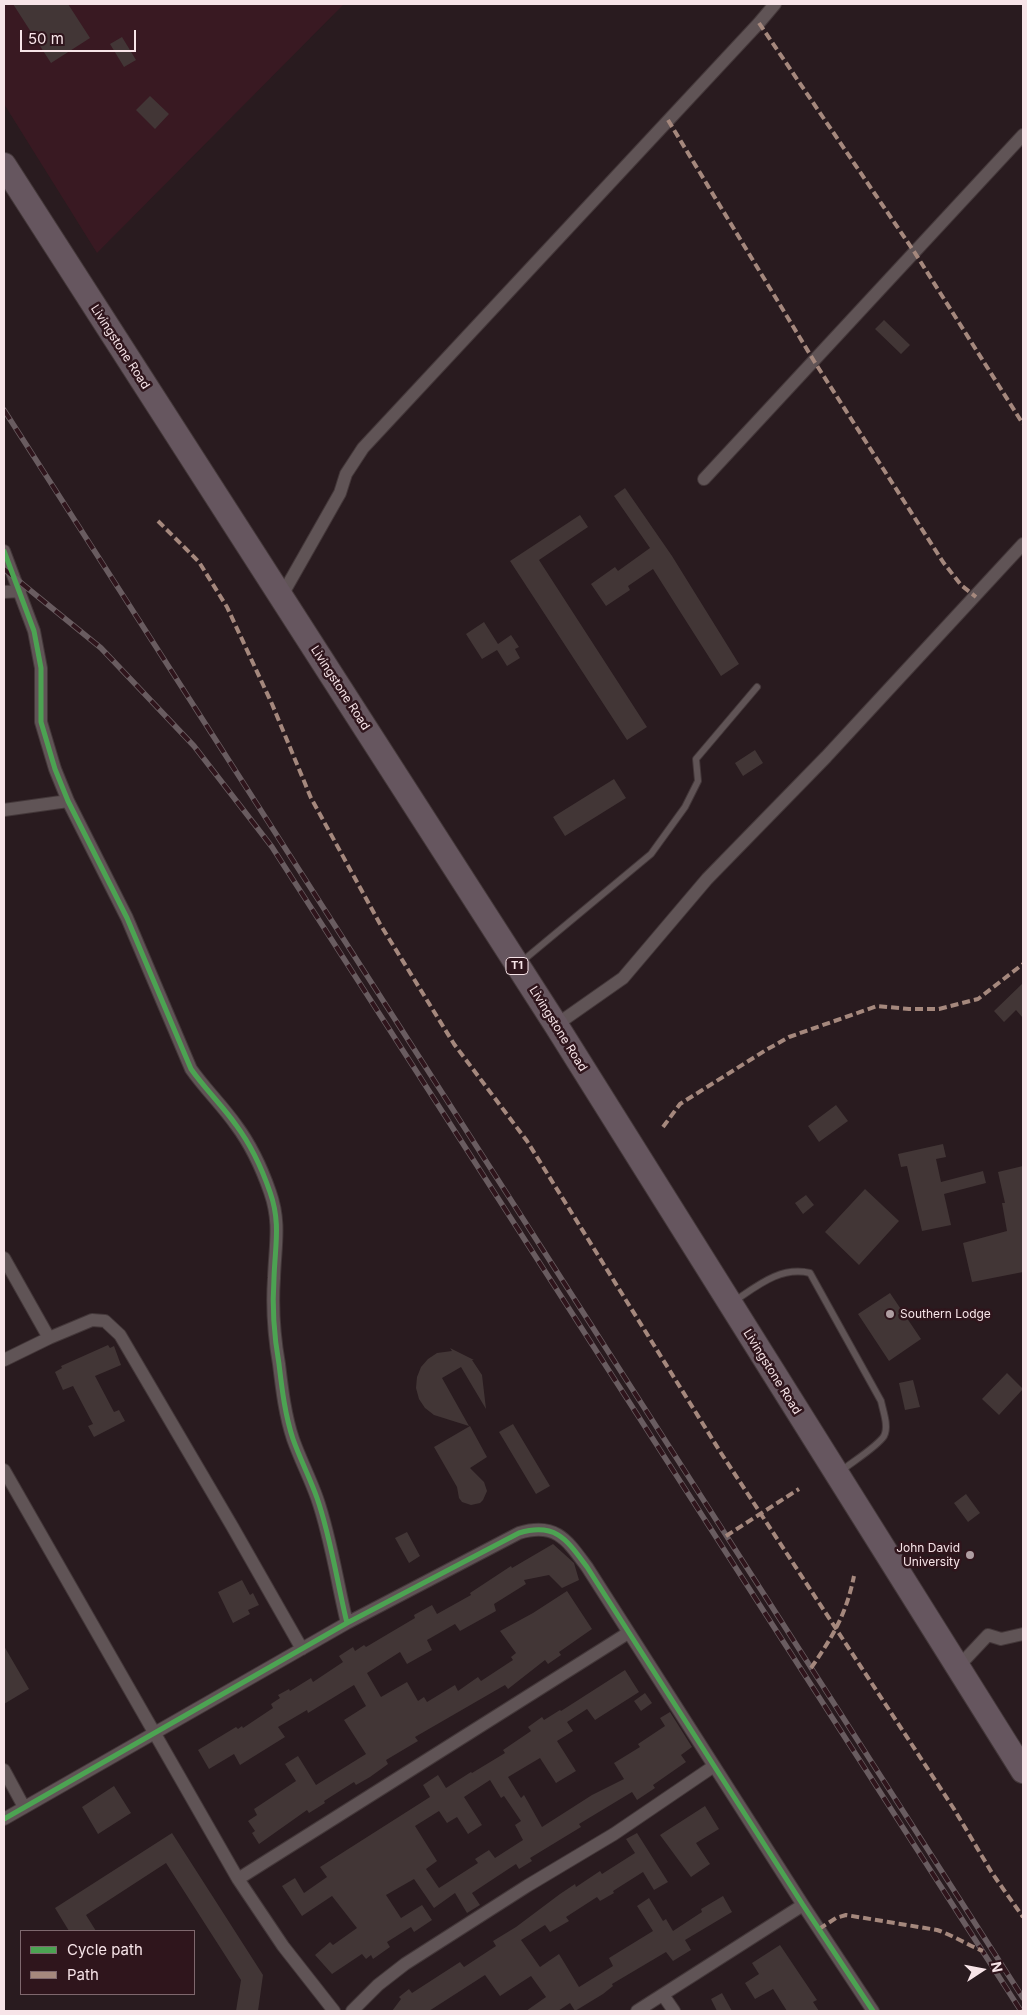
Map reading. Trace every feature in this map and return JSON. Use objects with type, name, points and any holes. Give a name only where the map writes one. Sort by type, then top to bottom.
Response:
[{"type":"highway","name":"Livingstone Road","points":[[4,165],[556,1025],[1023,1771]]},
{"type":"street","points":[[281,597],[340,493],[346,474],[363,448],[775,4]]},
{"type":"street","points":[[704,479],[1023,135]]},
{"type":"street","points":[[556,1025],[624,978],[707,880],[826,758],[1023,544]]},
{"type":"street","points":[[4,551],[34,631],[40,660],[43,730],[55,769],[68,801],[88,836],[131,927],[191,1069],[240,1132],[260,1167],[270,1192],[276,1214],[278,1232],[273,1316],[282,1387],[292,1437],[317,1498],[322,1516],[347,1623]]},
{"type":"street","points":[[4,592],[20,591]]},
{"type":"street","points":[[4,810],[68,801]]},
{"type":"street","points":[[4,1258],[49,1338]]},
{"type":"street","points":[[4,1360],[92,1320],[105,1322],[120,1335],[302,1649]]},
{"type":"street","points":[[4,1470],[238,1879],[283,1946],[334,2011]]},
{"type":"street","points":[[4,1819],[347,1623],[519,1533],[541,1528],[558,1534],[573,1548],[802,1905],[873,2011]]},
{"type":"street","points":[[238,1879],[628,1634]]},
{"type":"street","points":[[957,1668],[988,1635],[1001,1639],[1023,1634]]},
{"type":"street","points":[[352,2011],[378,1985],[405,1964],[527,1886],[614,1834],[714,1766]]},
{"type":"street","points":[[4,1770],[24,1807]]},
{"type":"street","points":[[637,2011],[802,1905]]},
{"type":"street","points":[[663,1995],[674,2011]]},
{"type":"lane","points":[[517,965],[651,854],[685,807],[698,781],[696,758],[757,687]]},
{"type":"lane","points":[[730,1304],[773,1275],[799,1270],[810,1273],[881,1401],[886,1422],[884,1436],[837,1474]]},
{"type":"shaded area","points":[[4,4],[344,4],[97,253],[4,104]]},
{"type":"building","points":[[13,4],[68,4],[90,38],[51,63]]},
{"type":"building","points":[[122,37],[136,60],[124,67],[110,44]]},
{"type":"building","points":[[150,96],[169,114],[155,129],[136,110]]},
{"type":"building","points":[[884,320],[910,345],[901,354],[875,329]]},
{"type":"building","points":[[625,488],[672,556],[739,664],[721,676],[653,569],[628,586],[630,590],[606,606],[591,584],[615,567],[618,571],[650,548],[614,496]]},
{"type":"building","points":[[580,515],[588,527],[539,560],[647,727],[627,740],[510,561]]},
{"type":"building","points":[[484,622],[498,644],[511,635],[519,647],[515,649],[520,658],[507,666],[497,650],[482,659],[466,634]]},
{"type":"building","points":[[755,750],[763,763],[743,776],[735,763]]},
{"type":"building","points":[[614,779],[626,798],[565,836],[553,817]]},
{"type":"building","points":[[1023,983],[1023,1018],[1016,1010],[1004,1022],[994,1011]]},
{"type":"building","points":[[836,1105],[848,1121],[819,1142],[808,1126]]},
{"type":"building","points":[[943,1144],[946,1157],[936,1159],[941,1182],[983,1171],[986,1183],[944,1194],[951,1225],[922,1231],[907,1166],[901,1167],[898,1154]]},
{"type":"building","points":[[1023,1166],[1023,1272],[972,1282],[963,1243],[1007,1231],[1002,1203],[1005,1203],[998,1172]]},
{"type":"building","points":[[865,1189],[899,1221],[859,1265],[825,1232]]},
{"type":"building","points":[[806,1195],[814,1205],[803,1214],[795,1203]]},
{"type":"building","points":[[890,1293],[921,1339],[889,1361],[858,1314]]},
{"type":"building","points":[[108,1345],[110,1348],[114,1346],[121,1365],[95,1376],[114,1412],[119,1410],[125,1421],[94,1437],[88,1426],[93,1424],[73,1386],[63,1390],[55,1372],[62,1368],[61,1366]]},
{"type":"building","points":[[450,1348],[474,1360],[472,1360],[482,1375],[486,1409],[461,1367],[442,1378],[469,1426],[434,1415],[425,1408],[419,1399],[416,1388],[417,1377],[421,1367],[437,1353],[452,1351]]},
{"type":"building","points":[[1007,1373],[1023,1389],[999,1415],[982,1399]]},
{"type":"building","points":[[913,1380],[920,1407],[905,1410],[899,1383]]},
{"type":"building","points":[[513,1424],[550,1486],[536,1494],[499,1432]]},
{"type":"building","points":[[470,1426],[487,1457],[470,1468],[484,1482],[487,1491],[480,1503],[471,1505],[462,1502],[459,1498],[457,1487],[434,1447]]},
{"type":"building","points":[[966,1494],[980,1513],[968,1522],[954,1503]]},
{"type":"building","points":[[407,1532],[420,1556],[409,1563],[395,1538]]},
{"type":"building","points":[[553,1544],[574,1563],[579,1580],[562,1588],[549,1575],[524,1580],[526,1584],[494,1604],[496,1611],[460,1631],[455,1624],[427,1640],[432,1650],[407,1664],[400,1652],[367,1673],[381,1697],[407,1682],[418,1701],[424,1697],[427,1702],[455,1685],[458,1691],[478,1677],[481,1681],[513,1660],[511,1657],[516,1653],[500,1631],[567,1591],[592,1629],[559,1652],[561,1655],[548,1664],[545,1660],[508,1689],[505,1685],[415,1737],[418,1741],[386,1760],[388,1764],[370,1777],[356,1785],[354,1782],[309,1813],[307,1810],[259,1844],[252,1833],[255,1831],[248,1821],[257,1815],[254,1809],[296,1781],[285,1764],[298,1756],[316,1785],[366,1754],[344,1720],[366,1706],[354,1685],[308,1713],[307,1710],[278,1727],[285,1737],[240,1765],[234,1754],[209,1769],[198,1750],[236,1727],[238,1729],[242,1726],[243,1728],[273,1708],[271,1704],[280,1698],[278,1695],[289,1689],[290,1691],[311,1678],[313,1682],[343,1662],[339,1656],[353,1647],[355,1651],[364,1645],[366,1647],[415,1618],[414,1615],[432,1605],[437,1614],[471,1595],[470,1593],[511,1566],[512,1568]]},
{"type":"building","points":[[242,1580],[250,1595],[253,1593],[259,1605],[248,1610],[250,1614],[233,1623],[218,1592]]},
{"type":"building","points":[[4,1646],[29,1689],[4,1704]]},
{"type":"building","points":[[625,1670],[639,1692],[595,1720],[587,1709],[567,1722],[573,1731],[557,1741],[576,1771],[556,1783],[540,1758],[508,1777],[521,1798],[524,1795],[542,1827],[592,1795],[624,1779],[614,1763],[640,1747],[638,1744],[665,1726],[660,1718],[670,1712],[692,1747],[681,1755],[686,1762],[653,1785],[655,1788],[637,1800],[632,1792],[579,1824],[581,1827],[530,1858],[532,1861],[519,1869],[516,1864],[472,1893],[480,1905],[467,1913],[455,1893],[434,1908],[414,1879],[386,1895],[401,1918],[422,1905],[432,1920],[414,1932],[411,1927],[387,1942],[390,1947],[373,1959],[371,1955],[366,1959],[362,1954],[332,1974],[315,1955],[330,1942],[333,1945],[357,1928],[332,1896],[302,1916],[282,1886],[295,1878],[304,1893],[327,1877],[320,1867],[430,1797],[423,1785],[438,1775],[446,1788],[505,1753],[503,1750],[531,1731],[528,1727],[542,1717],[544,1720]],"holes":[[[490,1780],[501,1798],[504,1796],[521,1821],[515,1825],[523,1840],[495,1858],[489,1850],[475,1859],[478,1863],[439,1888],[426,1869],[437,1861],[415,1826],[439,1811],[447,1823],[457,1817],[468,1834],[482,1825],[464,1797]]]},
{"type":"building","points":[[645,1693],[652,1703],[641,1711],[634,1701]]},
{"type":"building","points":[[114,1786],[131,1813],[98,1834],[82,1807]]},
{"type":"building","points":[[705,1806],[719,1829],[696,1843],[710,1864],[691,1877],[660,1835]]},
{"type":"building","points":[[172,1833],[263,1975],[258,2011],[236,2011],[241,1980],[166,1863],[86,1915],[95,1930],[68,1930],[55,1908]]},
{"type":"building","points":[[637,1833],[668,1882],[654,1890],[643,1872],[613,1891],[614,1893],[600,1901],[597,1897],[566,1917],[569,1921],[550,1932],[545,1925],[521,1940],[540,1967],[559,1954],[579,1987],[613,1966],[609,1958],[653,1931],[637,1906],[649,1898],[663,1921],[666,1919],[673,1931],[702,1912],[701,1909],[723,1896],[732,1912],[685,1940],[691,1950],[673,1961],[666,1952],[612,1984],[613,1986],[603,1994],[575,2011],[570,2003],[558,2011],[526,2011],[546,1997],[531,1976],[500,1996],[485,1975],[429,2011],[392,2011],[401,1999],[399,1997],[409,1989],[412,1993],[460,1962],[464,1967],[496,1946],[493,1941],[516,1927],[575,1884],[576,1887],[600,1871],[602,1874],[635,1853],[626,1839]]},
{"type":"building","points":[[780,1945],[817,2000],[813,2002],[819,2011],[787,2011],[773,1989],[755,1999],[745,1983],[759,1974],[752,1963]]},
{"type":"building","points":[[722,1993],[732,2011],[717,2011],[711,1999]]},
{"type":"railway","points":[[4,410],[1023,1998]]},
{"type":"railway","points":[[4,569],[101,648],[194,746],[272,847],[1021,2011]]},
{"type":"marked path","points":[[759,23],[915,253],[1023,424]]},
{"type":"marked path","points":[[668,120],[814,361],[943,562],[961,585],[976,597]]},
{"type":"marked path","points":[[158,521],[199,562],[227,607],[272,704],[311,798],[380,924],[454,1044],[527,1141],[721,1453],[954,1809],[992,1873],[1023,1917]]},
{"type":"marked path","points":[[663,1127],[680,1104],[789,1037],[877,1006],[939,1009],[978,999],[1023,964]]},
{"type":"marked path","points":[[726,1536],[799,1489]]},
{"type":"marked path","points":[[811,1668],[838,1625],[854,1576]]},
{"type":"marked path","points":[[819,1929],[836,1918],[846,1915],[937,1930],[983,1951]]},
{"type":"cycle path","points":[[4,551],[34,631],[41,668],[41,722],[55,769],[68,801],[127,918],[191,1069],[247,1141],[256,1157],[270,1192],[276,1224],[273,1289],[274,1321],[284,1402],[293,1439],[322,1513],[347,1623]]},
{"type":"cycle path","points":[[4,1819],[347,1623],[519,1533],[532,1530],[552,1532],[566,1541],[587,1567],[873,2011]]},
{"type":"place","name":"Southern Lodge","points":[[890,1314]]},
{"type":"place","name":"John David University","points":[[970,1555]]}]
